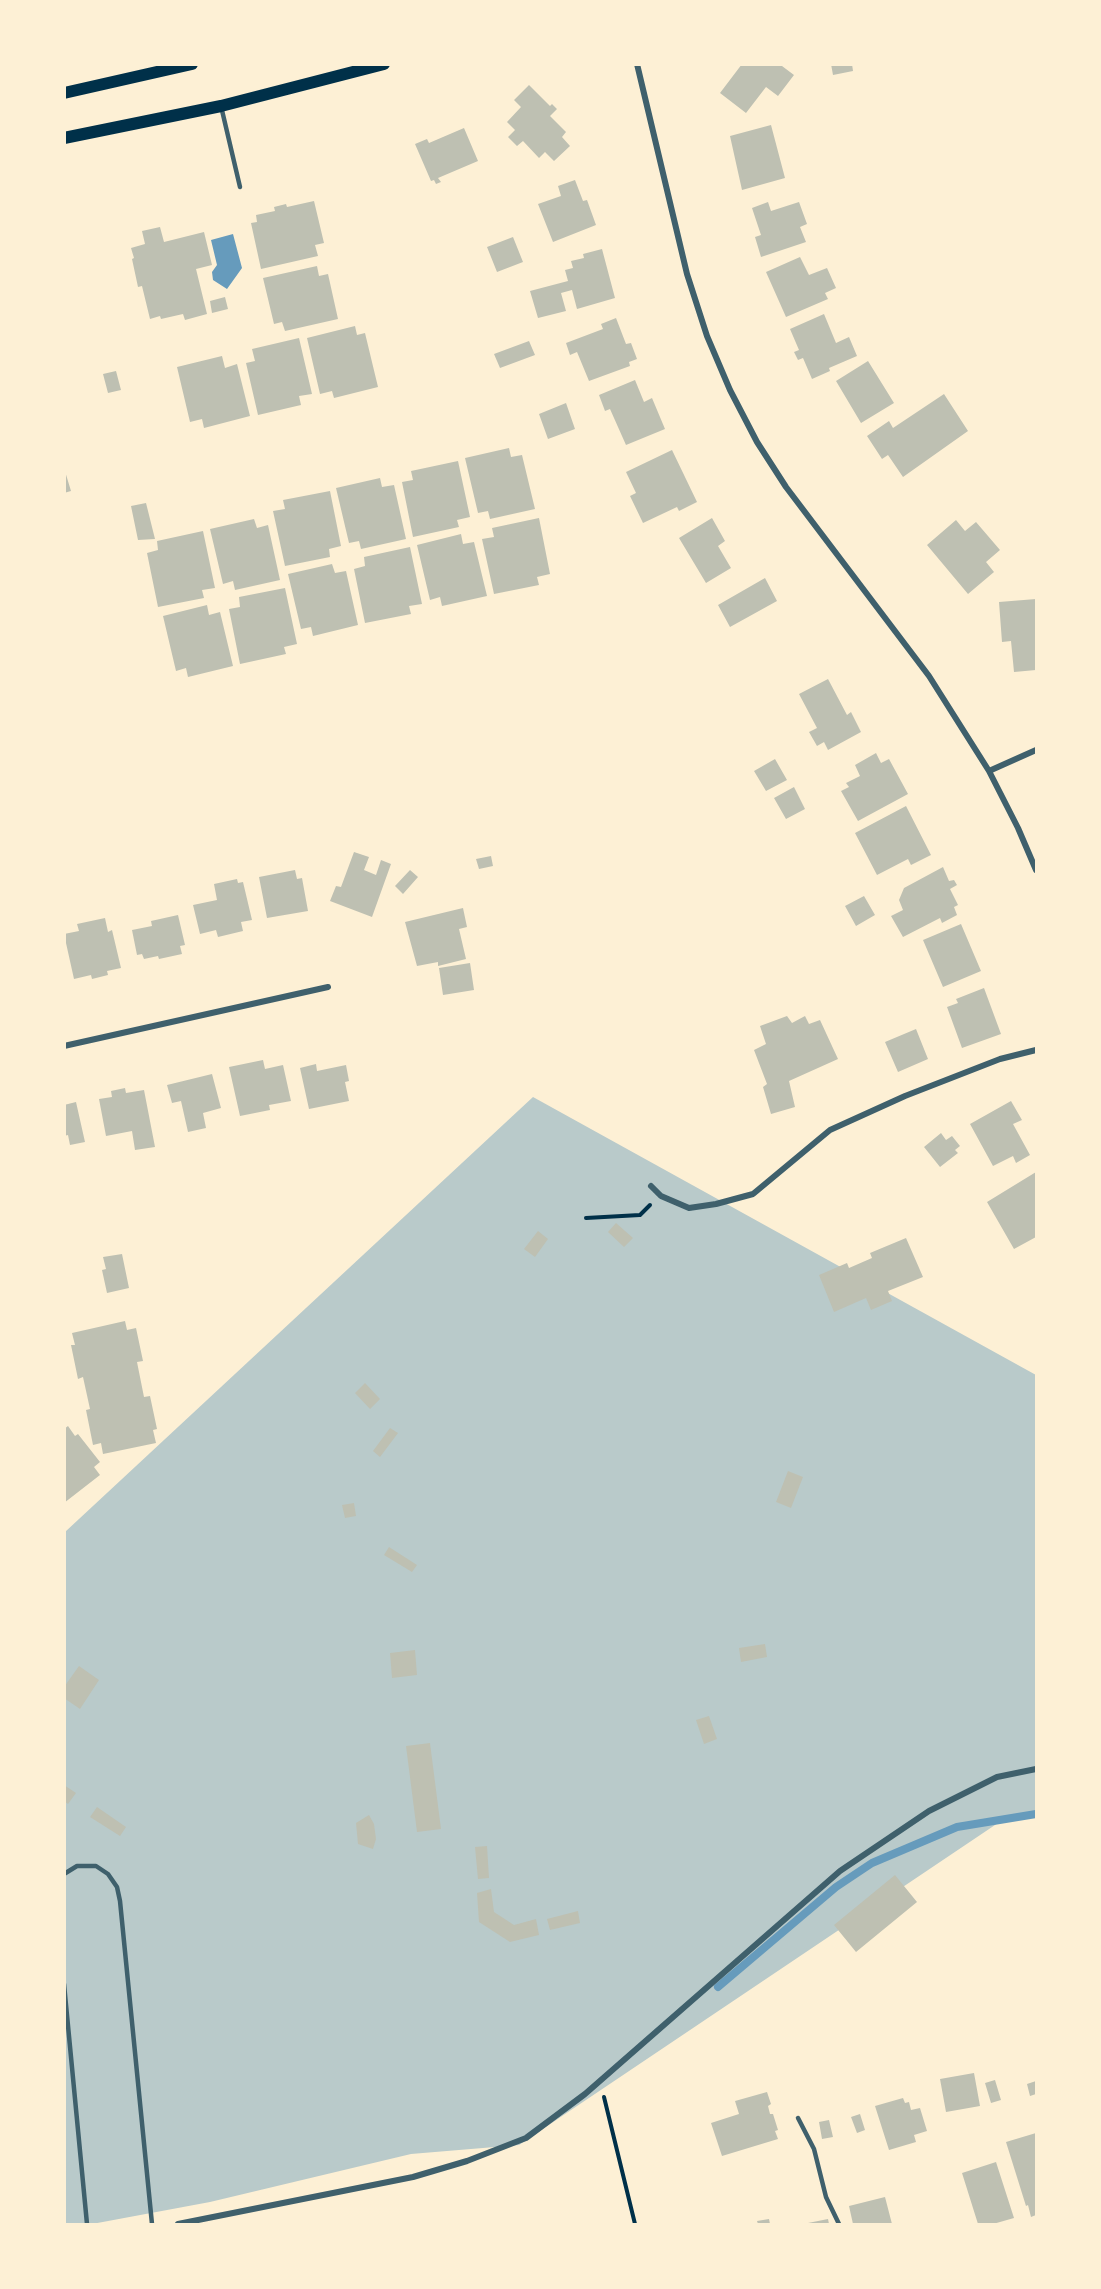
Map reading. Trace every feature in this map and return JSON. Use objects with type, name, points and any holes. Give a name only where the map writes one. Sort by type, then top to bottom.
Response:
[{"type":"main road","points":[[64,93],[192,64]]},
{"type":"main road","points":[[64,138],[221,106],[384,64]]},
{"type":"street","points":[[637,64],[687,274],[707,336],[730,390],[757,441],[786,487],[929,676],[989,771],[1036,870]]},
{"type":"street","points":[[989,771],[1036,750]]},
{"type":"street","points":[[64,1046],[328,987]]},
{"type":"street","points":[[651,1186],[661,1196],[689,1208],[716,1204],[753,1194],[830,1130],[905,1096],[1000,1059],[1036,1050]]},
{"type":"street","points":[[178,2224],[413,2177],[467,2161],[526,2138],[594,2087],[840,1871],[929,1811],[997,1777],[1036,1769]]},
{"type":"lane","points":[[221,106],[240,187]]},
{"type":"lane","points":[[64,1874],[77,1866],[96,1866],[108,1874],[117,1887],[152,2224]]},
{"type":"lane","points":[[64,1984],[87,2224]]},
{"type":"lane","points":[[798,2118],[814,2149],[826,2197],[839,2224]]},
{"type":"path","points":[[586,1218],[606,1215],[640,1215],[652,1202]]},
{"type":"path","points":[[602,2089],[635,2224]]},
{"type":"shaded area","points":[[533,1097],[1036,1375],[1036,1815],[998,1823],[519,2145],[411,2154],[210,2202],[92,2224],[65,2224],[65,1532]]},
{"type":"water","points":[[233,234],[242,268],[227,289],[213,280],[212,272],[217,265],[211,240]]},
{"type":"building","points":[[742,64],[783,64],[782,66],[794,75],[778,96],[766,87],[746,113],[720,93]]},
{"type":"building","points":[[831,64],[852,64],[853,71],[833,75]]},
{"type":"building","points":[[529,85],[550,106],[552,104],[557,109],[550,116],[566,132],[562,137],[570,146],[554,161],[545,152],[539,158],[523,141],[517,146],[508,137],[515,130],[507,122],[521,107],[514,100]]},
{"type":"building","points":[[771,125],[785,178],[742,190],[730,136]]},
{"type":"building","points":[[464,128],[478,161],[438,178],[441,182],[436,184],[434,180],[431,181],[415,144],[427,139],[429,143]]},
{"type":"building","points":[[575,180],[583,201],[587,200],[596,225],[553,242],[538,204],[561,196],[558,186]]},
{"type":"building","points":[[314,201],[324,243],[315,245],[318,256],[261,269],[251,223],[257,222],[256,215],[275,211],[274,207],[286,204],[287,207]]},
{"type":"building","points":[[768,202],[771,211],[799,202],[807,224],[800,227],[806,242],[761,257],[755,237],[761,235],[752,208]]},
{"type":"building","points":[[160,227],[164,242],[204,232],[212,265],[196,269],[207,314],[185,320],[183,314],[150,319],[142,286],[138,287],[131,248],[145,244],[142,231]]},
{"type":"building","points":[[513,237],[523,262],[497,272],[487,247]]},
{"type":"building","points":[[602,249],[615,298],[577,309],[572,290],[561,293],[566,311],[538,318],[530,291],[568,281],[565,270],[573,268],[571,261],[584,258],[583,254]]},
{"type":"building","points":[[800,257],[809,275],[827,268],[836,288],[825,293],[828,299],[786,317],[766,272]]},
{"type":"building","points":[[317,266],[319,276],[328,274],[338,319],[285,331],[282,322],[274,324],[263,278]]},
{"type":"building","points":[[225,297],[228,309],[212,313],[210,301]]},
{"type":"building","points":[[824,314],[836,343],[849,337],[857,356],[829,368],[830,371],[812,379],[803,358],[798,360],[794,352],[799,350],[790,329]]},
{"type":"building","points":[[616,318],[626,344],[631,343],[637,359],[629,362],[630,366],[589,381],[577,352],[570,355],[566,343],[603,329],[601,324]]},
{"type":"building","points":[[355,326],[357,335],[365,333],[378,387],[334,398],[332,391],[320,394],[307,338]]},
{"type":"building","points":[[299,338],[312,394],[299,396],[301,405],[258,415],[246,363],[255,361],[252,349]]},
{"type":"building","points":[[529,341],[535,355],[500,368],[494,354]]},
{"type":"building","points":[[222,356],[225,368],[237,364],[250,416],[204,428],[202,419],[190,422],[177,367]]},
{"type":"building","points":[[868,361],[894,403],[861,423],[836,381]]},
{"type":"building","points":[[116,371],[121,390],[108,393],[103,374]]},
{"type":"building","points":[[635,380],[644,402],[652,398],[665,429],[626,445],[610,409],[605,411],[599,395]]},
{"type":"building","points":[[944,394],[968,431],[903,477],[888,455],[882,459],[867,436],[889,421],[893,428]]},
{"type":"building","points":[[566,403],[575,429],[548,439],[539,414]]},
{"type":"building","points":[[509,448],[511,457],[522,455],[535,509],[490,519],[488,511],[478,513],[465,458]]},
{"type":"building","points":[[672,450],[697,502],[679,511],[677,507],[643,523],[630,496],[636,493],[626,472]]},
{"type":"building","points":[[458,461],[470,517],[457,520],[459,527],[413,537],[402,482],[413,480],[411,471]]},
{"type":"building","points":[[64,468],[71,491],[64,493]]},
{"type":"building","points":[[380,478],[382,487],[394,485],[406,539],[361,549],[359,541],[349,543],[336,488]]},
{"type":"building","points":[[330,491],[341,546],[329,549],[330,557],[285,566],[273,511],[285,509],[283,500]]},
{"type":"building","points":[[146,503],[155,539],[138,540],[131,506]]},
{"type":"building","points":[[539,518],[550,574],[537,577],[539,585],[494,594],[482,539],[494,537],[492,528]]},
{"type":"building","points":[[712,518],[725,541],[718,546],[731,568],[706,583],[679,538]]},
{"type":"building","points":[[254,519],[257,528],[268,525],[280,580],[235,590],[233,581],[223,584],[210,529]]},
{"type":"building","points":[[956,520],[965,531],[976,522],[1000,550],[986,562],[994,572],[968,594],[927,545]]},
{"type":"building","points":[[203,531],[215,588],[202,590],[204,598],[158,607],[147,553],[158,550],[157,541]]},
{"type":"building","points":[[461,534],[463,544],[474,542],[487,596],[442,606],[440,597],[430,600],[417,545]]},
{"type":"building","points":[[410,547],[422,604],[409,606],[411,614],[365,623],[354,569],[365,566],[364,557]]},
{"type":"building","points":[[332,564],[335,573],[346,571],[358,625],[313,636],[311,627],[301,629],[288,574]]},
{"type":"building","points":[[765,578],[777,601],[730,627],[718,605]]},
{"type":"building","points":[[285,588],[297,644],[284,647],[286,654],[240,664],[229,609],[240,607],[239,597]]},
{"type":"building","points":[[1036,599],[1036,670],[1014,672],[1011,641],[1002,642],[999,602]]},
{"type":"building","points":[[207,605],[209,615],[220,612],[233,666],[188,677],[186,668],[176,671],[163,616]]},
{"type":"building","points":[[828,679],[847,715],[851,712],[861,732],[828,750],[824,742],[817,746],[809,732],[817,728],[799,694]]},
{"type":"building","points":[[876,753],[881,763],[889,759],[908,794],[858,821],[841,791],[849,787],[846,783],[860,776],[855,765]]},
{"type":"building","points":[[775,759],[787,780],[766,791],[754,771]]},
{"type":"building","points":[[794,787],[805,809],[786,819],[774,798]]},
{"type":"building","points":[[906,806],[931,855],[911,865],[908,859],[877,875],[855,833]]},
{"type":"building","points":[[354,852],[369,857],[364,870],[376,875],[381,860],[391,864],[372,917],[330,901],[336,886],[341,887]]},
{"type":"building","points":[[491,856],[493,866],[479,869],[476,859]]},
{"type":"building","points":[[943,867],[949,881],[954,880],[957,885],[950,889],[958,905],[954,907],[957,915],[942,923],[940,918],[903,937],[891,916],[903,910],[899,900],[904,888]]},
{"type":"building","points":[[295,870],[297,879],[302,878],[308,911],[267,918],[259,877]]},
{"type":"building","points":[[410,870],[418,877],[403,894],[395,886]]},
{"type":"building","points":[[237,879],[238,883],[243,882],[252,920],[241,922],[243,931],[218,937],[216,930],[200,934],[193,905],[217,900],[214,884]]},
{"type":"building","points":[[864,896],[875,915],[856,926],[845,906]]},
{"type":"building","points":[[463,908],[467,927],[459,929],[466,959],[438,966],[438,962],[417,966],[405,922]]},
{"type":"building","points":[[178,915],[185,945],[180,946],[182,954],[159,959],[158,956],[144,959],[142,954],[137,955],[132,930],[152,926],[151,921]]},
{"type":"building","points":[[105,918],[108,932],[112,930],[121,968],[107,971],[108,975],[92,979],[91,975],[74,979],[64,934],[79,931],[77,924]]},
{"type":"building","points":[[961,924],[981,971],[943,987],[923,940]]},
{"type":"building","points":[[470,963],[474,990],[443,995],[439,968]]},
{"type":"building","points":[[984,988],[1001,1034],[962,1048],[947,1007],[958,1003],[956,999]]},
{"type":"building","points":[[787,1016],[792,1023],[805,1016],[809,1024],[820,1020],[838,1059],[789,1081],[795,1107],[771,1114],[763,1087],[767,1084],[754,1050],[766,1044],[760,1026]]},
{"type":"building","points":[[916,1029],[928,1059],[898,1072],[885,1042]]},
{"type":"building","points":[[263,1060],[265,1069],[283,1065],[291,1101],[269,1105],[270,1110],[240,1116],[229,1067]]},
{"type":"building","points":[[316,1064],[317,1071],[346,1065],[349,1081],[345,1082],[349,1101],[309,1109],[300,1068]]},
{"type":"building","points":[[212,1074],[221,1108],[203,1113],[206,1128],[188,1132],[181,1101],[172,1103],[167,1085]]},
{"type":"building","points":[[125,1088],[126,1093],[144,1090],[155,1147],[135,1150],[132,1131],[106,1136],[99,1099],[112,1097],[111,1091]]},
{"type":"building","points":[[1011,1101],[1022,1120],[1013,1124],[1030,1155],[1016,1163],[1013,1156],[993,1166],[970,1124]]},
{"type":"building","points":[[76,1102],[85,1142],[70,1145],[68,1135],[64,1136],[64,1105]]},
{"type":"building","points":[[941,1133],[946,1140],[952,1136],[960,1146],[955,1150],[958,1153],[940,1167],[924,1147]]},
{"type":"building","points":[[1036,1172],[1036,1237],[1014,1249],[987,1202]]},
{"type":"building","points":[[616,1223],[633,1238],[624,1247],[608,1232]]},
{"type":"building","points":[[538,1231],[548,1239],[535,1257],[524,1249]]},
{"type":"building","points":[[906,1238],[923,1277],[888,1291],[892,1301],[871,1310],[866,1298],[834,1312],[819,1275],[847,1263],[849,1268],[872,1258],[870,1253]]},
{"type":"building","points":[[122,1254],[129,1288],[107,1293],[102,1270],[106,1269],[103,1257]]},
{"type":"building","points":[[125,1321],[127,1330],[136,1328],[143,1361],[137,1362],[144,1397],[150,1396],[157,1429],[153,1430],[156,1443],[103,1454],[101,1443],[93,1445],[86,1410],[90,1409],[83,1377],[78,1379],[71,1345],[75,1345],[72,1333]]},
{"type":"building","points":[[365,1383],[380,1399],[370,1409],[355,1393]]},
{"type":"building","points":[[68,1426],[75,1436],[78,1434],[100,1462],[94,1467],[100,1475],[64,1503],[64,1429]]},
{"type":"building","points":[[390,1428],[398,1433],[380,1457],[373,1451]]},
{"type":"building","points":[[788,1471],[803,1477],[791,1508],[776,1502]]},
{"type":"building","points":[[354,1503],[356,1516],[345,1518],[342,1505]]},
{"type":"building","points":[[389,1547],[417,1565],[412,1572],[384,1555]]},
{"type":"building","points":[[765,1644],[767,1657],[741,1662],[739,1648]]},
{"type":"building","points":[[415,1650],[417,1675],[392,1678],[390,1653]]},
{"type":"building","points":[[79,1666],[99,1680],[80,1709],[64,1698],[64,1687]]},
{"type":"building","points":[[709,1716],[717,1739],[704,1744],[696,1720]]},
{"type":"building","points":[[430,1743],[441,1829],[417,1832],[406,1746]]},
{"type":"building","points":[[64,1785],[76,1793],[68,1804],[64,1801]]},
{"type":"building","points":[[97,1807],[126,1827],[120,1836],[90,1817]]},
{"type":"building","points":[[369,1815],[374,1824],[376,1839],[373,1849],[358,1844],[356,1823]]},
{"type":"building","points":[[487,1846],[489,1878],[478,1879],[475,1847]]},
{"type":"building","points":[[895,1875],[917,1902],[856,1952],[834,1925]]},
{"type":"building","points":[[491,1889],[494,1912],[514,1925],[536,1919],[539,1935],[510,1942],[479,1922],[477,1893]]},
{"type":"building","points":[[578,1911],[580,1923],[550,1930],[547,1919]]},
{"type":"building","points":[[974,2073],[980,2106],[946,2112],[940,2079]]},
{"type":"building","points":[[995,2080],[1001,2100],[991,2103],[985,2083]]},
{"type":"building","points":[[1036,2081],[1036,2094],[1030,2096],[1027,2084]]},
{"type":"building","points":[[767,2092],[771,2104],[768,2106],[778,2130],[775,2131],[778,2139],[722,2156],[711,2123],[739,2114],[735,2101]]},
{"type":"building","points":[[903,2098],[905,2103],[909,2102],[911,2110],[920,2108],[927,2131],[914,2135],[916,2142],[889,2150],[875,2106]]},
{"type":"building","points":[[860,2114],[865,2130],[857,2133],[851,2117]]},
{"type":"building","points":[[829,2120],[833,2137],[822,2139],[819,2122]]},
{"type":"building","points":[[1036,2133],[1036,2215],[1031,2217],[1006,2142]]},
{"type":"building","points":[[996,2162],[1014,2218],[993,2224],[978,2224],[962,2173]]},
{"type":"building","points":[[885,2197],[892,2224],[853,2224],[849,2206]]},
{"type":"building","points":[[769,2219],[770,2224],[758,2224],[757,2221]]},
{"type":"building","points":[[828,2219],[829,2224],[808,2224],[808,2223]]},
{"type":"waterway","points":[[718,1987],[836,1887],[872,1863],[957,1827],[1036,1814]]}]
